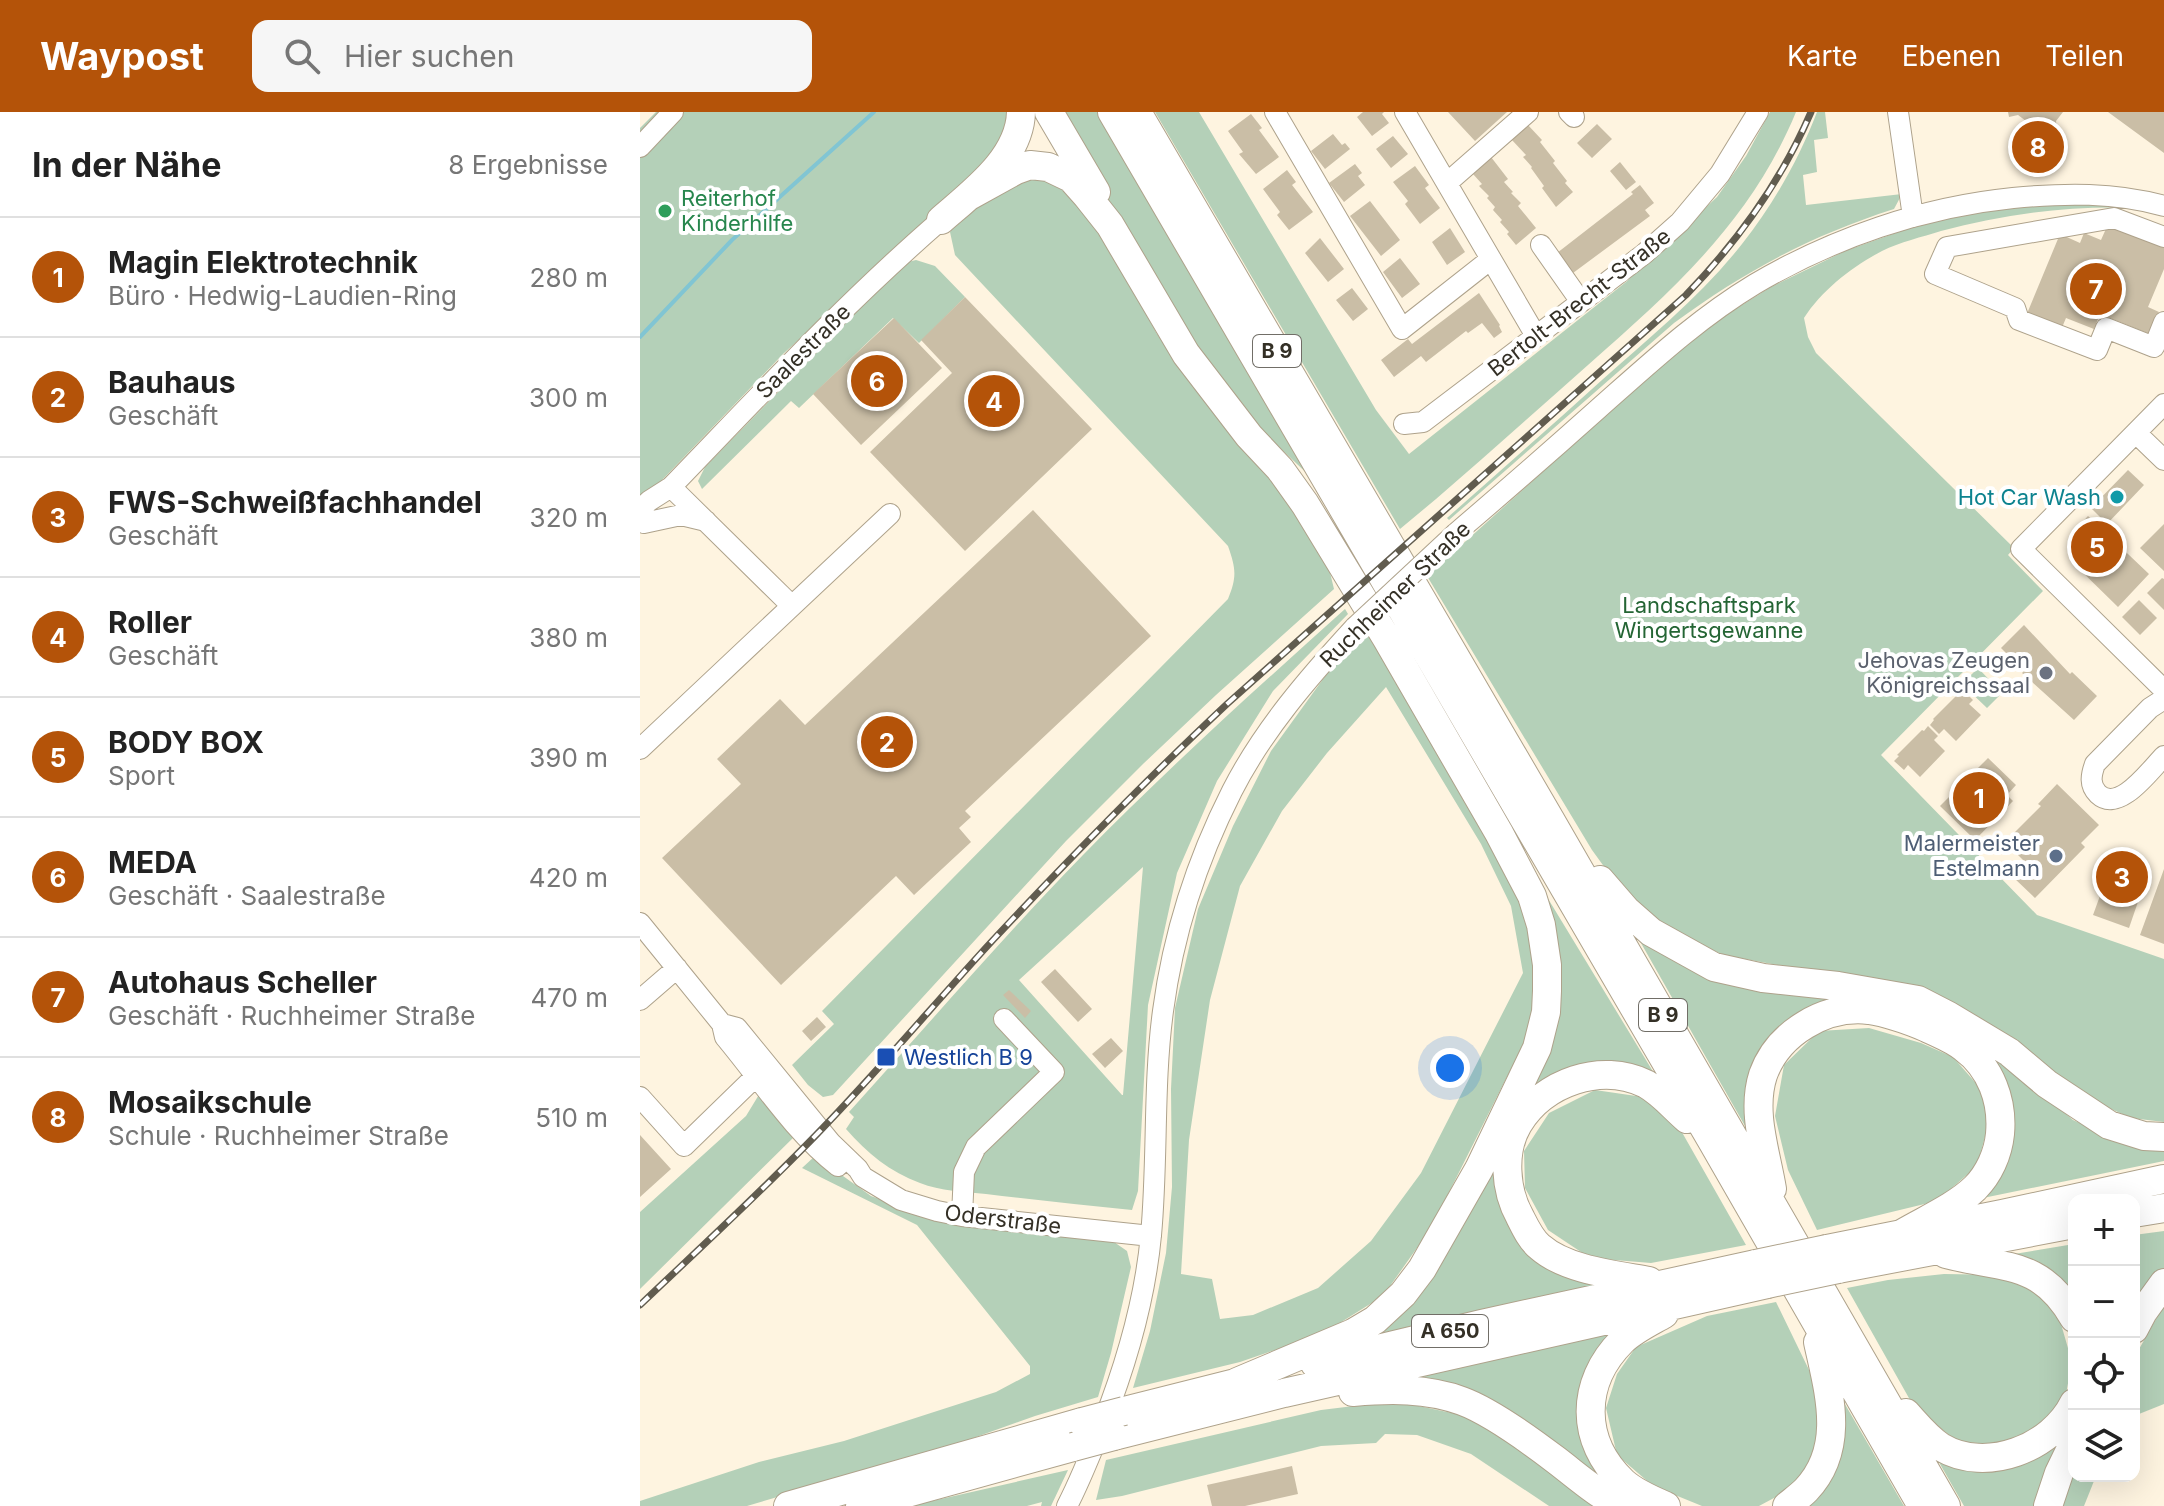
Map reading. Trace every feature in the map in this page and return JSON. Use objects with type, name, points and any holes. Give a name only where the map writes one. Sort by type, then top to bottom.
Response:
[{"type":"highway","points":[[941,220],[1003,160],[1021,126],[1021,112]]},
{"type":"highway","name":"B 9","points":[[1049,112],[1102,202],[1110,225],[1186,354],[1232,412],[1280,453],[1344,532],[1370,553]]},
{"type":"highway","name":"B 9","points":[[1112,112],[1922,1506]]},
{"type":"highway","name":"B 9","points":[[1137,112],[1946,1506]]},
{"type":"highway","points":[[969,196],[1016,170],[1030,165],[1048,167],[1071,178],[1110,225]]},
{"type":"highway","points":[[1232,412],[1305,504],[1522,873],[1541,925],[1547,965],[1546,1012],[1537,1048],[1479,1169],[1422,1269],[1403,1294],[1375,1320],[1353,1333],[1237,1382]]},
{"type":"highway","points":[[1551,821],[1626,910],[1671,945],[1714,967],[1763,978],[1838,986],[1918,1000],[2009,1052],[2047,1084],[2109,1125],[2144,1136],[2164,1137]]},
{"type":"highway","points":[[1775,1208],[1758,1105],[1763,1077],[1771,1058],[1795,1031],[1818,1019],[1845,1010],[1868,1010],[1888,1014],[1943,1035],[1965,1048],[1992,1082],[1999,1101],[1999,1139],[1986,1174],[1962,1199],[1903,1233]]},
{"type":"highway","points":[[1664,1283],[1562,1261],[1539,1247],[1515,1208],[1508,1186],[1509,1148],[1517,1125],[1548,1093],[1571,1081],[1597,1074],[1620,1075],[1645,1084],[1663,1095],[1712,1141]]},
{"type":"highway","name":"A 650","points":[[1832,1259],[1903,1233],[2164,1179]]},
{"type":"highway","points":[[2140,1212],[2164,1208]]},
{"type":"highway","name":"A 650","points":[[1119,1424],[1237,1382],[1664,1283],[1761,1274],[1832,1259],[1929,1250],[2068,1225]]},
{"type":"highway","points":[[1929,1250],[1967,1260],[2014,1266],[2034,1275],[2055,1291],[2068,1308]]},
{"type":"highway","name":"A 650","points":[[788,1506],[1119,1424],[1284,1393],[1688,1301],[1761,1274]]},
{"type":"highway","points":[[2140,1318],[2164,1283]]},
{"type":"highway","points":[[1666,1506],[1625,1483],[1602,1457],[1593,1433],[1590,1404],[1595,1380],[1607,1357],[1625,1338],[1688,1301]]},
{"type":"highway","points":[[1787,1506],[1806,1490],[1820,1472],[1830,1449],[1833,1424],[1829,1393],[1811,1314]]},
{"type":"highway","points":[[1870,1374],[1928,1437],[1958,1454],[1996,1457],[2023,1450],[2049,1434],[2070,1410]]},
{"type":"highway","points":[[1284,1393],[1331,1395],[1387,1389],[1426,1392],[1463,1402],[1529,1439],[1592,1488],[1621,1506]]},
{"type":"highway","name":"A 650","points":[[860,1506],[1078,1434]]},
{"type":"highway","points":[[2048,1506],[2068,1454]]},
{"type":"street","points":[[640,147],[673,112]]},
{"type":"street","points":[[1275,112],[1402,329],[1491,259]]},
{"type":"street","points":[[1405,112],[1536,336]]},
{"type":"street","points":[[1447,183],[1528,112]]},
{"type":"street","name":"Bertolt-Brecht-Straße","points":[[1404,424],[1423,422],[1644,254],[1680,222],[1720,174],[1758,112]]},
{"type":"street","points":[[1898,112],[1913,217]]},
{"type":"street","name":"Ruchheimer Straße","points":[[1067,1506],[1082,1477],[1123,1372],[1144,1285],[1156,1164],[1159,1043],[1182,915],[1232,790],[1298,691],[1355,627],[1456,533],[1666,348],[1755,284],[1842,241],[1947,208],[2060,194],[2109,196],[2164,206]]},
{"type":"street","points":[[2164,237],[2114,218],[1947,247],[1935,274],[2015,308],[2019,320],[2097,350],[2106,328],[2154,347],[2164,322]]},
{"type":"street","name":"Saalestraße","points":[[641,520],[649,501],[671,487],[819,334],[941,220]]},
{"type":"street","points":[[1541,245],[1581,302]]},
{"type":"street","points":[[2164,404],[2021,549],[2164,690]]},
{"type":"street","points":[[2141,429],[2164,460]]},
{"type":"street","points":[[671,487],[792,606]]},
{"type":"street","points":[[640,749],[890,514]]},
{"type":"street","points":[[641,520],[681,515],[706,521]]},
{"type":"street","points":[[2164,699],[2150,708],[2095,764],[2091,775],[2094,788],[2102,797],[2117,799],[2126,795],[2164,756]]},
{"type":"street","name":"Oderstraße","points":[[640,923],[647,947],[677,968],[722,1024],[725,1037],[821,1153],[852,1177],[863,1177]]},
{"type":"street","points":[[640,1000],[677,968]]},
{"type":"street","points":[[962,1216],[964,1172],[976,1147],[1054,1072],[1004,1019]]},
{"type":"street","name":"Oderstraße","points":[[722,1024],[737,1028],[831,1143],[863,1177],[885,1192],[915,1205],[962,1216],[1151,1236]]},
{"type":"street","points":[[640,1097],[684,1146],[756,1076]]},
{"type":"green space","points":[[656,112],[1015,112],[1016,131],[928,222],[783,354],[640,503],[640,128]]},
{"type":"green space","points":[[1057,112],[1103,112],[1321,487],[1246,414],[1207,366],[1148,272]]},
{"type":"green space","points":[[1155,112],[1199,112],[1376,410],[1409,454],[1626,282],[1717,197],[1746,156],[1770,112],[1796,112],[1778,151],[1756,187],[1733,220],[1679,281],[1400,529]]},
{"type":"green space","points":[[1817,112],[1825,112],[1828,138],[1814,140],[1817,172],[1803,175],[1806,205],[1902,194],[1894,209],[1806,243],[1700,304],[1674,323],[1449,520],[1447,518],[1710,281],[1775,197]]},
{"type":"green space","points":[[1052,176],[1080,194],[1157,334],[1232,435],[1285,489],[1325,552],[1334,589],[1143,764],[1066,841],[833,1095],[823,1097],[808,1085],[792,1065],[834,1024],[822,1011],[1228,599],[1233,585],[1234,567],[1228,546],[955,255],[950,232],[959,218],[1002,180]]},
{"type":"green space","name":"Landschaftspark Wingertsgewanne","points":[[2079,202],[2141,208],[2065,209],[2015,215],[1904,242],[1849,271],[1829,288],[1804,318],[1816,353],[2014,548],[2008,555],[2043,591],[1881,755],[2037,915],[2164,959],[2164,1122],[2131,1118],[2074,1092],[1904,989],[1724,955],[1682,937],[1651,917],[1621,890],[1592,850],[1427,576],[1675,353],[1726,315],[1771,287],[1845,251],[1921,224],[2002,208]]},
{"type":"green space","points":[[916,260],[935,266],[965,297],[919,343],[893,318],[799,408],[791,401],[702,489],[698,481],[705,467],[904,263]]},
{"type":"green space","points":[[1345,609],[1348,614],[1273,691],[1217,781],[1177,873],[1148,1005],[1138,1191],[1132,1210],[936,1188],[899,1173],[871,1154],[846,1129],[854,1117],[849,1112],[1083,855],[1179,760]],"holes":[[[1143,867],[1123,1095],[1019,980]]]},
{"type":"green space","points":[[1371,627],[1514,877],[1537,951],[1530,1031],[1431,1228],[1383,1296],[1322,1334],[1240,1362],[1133,1388],[1150,1331],[1166,1253],[1172,1187],[1171,1089],[1175,1008],[1198,909],[1233,826],[1271,751],[1339,657]],"holes":[[[1386,687],[1481,844],[1511,906],[1523,973],[1421,1173],[1371,1241],[1318,1288],[1253,1315],[1220,1319],[1212,1279],[1181,1274],[1189,1140],[1210,1000],[1240,886],[1282,811],[1327,753]]]},
{"type":"green space","points":[[1978,668],[2002,693],[1987,708],[1962,684]]},
{"type":"green space","points":[[1533,874],[1660,1083],[1631,1069],[1531,1100],[1505,1200],[1606,1283],[1371,1336],[1538,1071]]},
{"type":"green space","points":[[1633,929],[1877,1003],[2003,1059],[2073,1120],[2128,1145],[2164,1146],[2164,1161],[1983,1198],[2002,1081],[1883,1007],[1791,1027],[1753,1140]]},
{"type":"green space","points":[[1869,1028],[1921,1043],[1953,1057],[1981,1089],[1988,1126],[1977,1166],[1937,1201],[1817,1230],[1788,1170],[1775,1116],[1784,1065],[1819,1031]]},
{"type":"green space","points":[[1595,1090],[1643,1097],[1675,1120],[1746,1245],[1651,1263],[1590,1258],[1548,1230],[1525,1188],[1524,1151],[1549,1113]]},
{"type":"green space","points":[[760,1093],[797,1134],[640,1289],[640,1212],[746,1116]]},
{"type":"green space","points":[[815,1156],[871,1196],[942,1222],[1114,1242],[1127,1251],[1131,1267],[1098,1397],[951,1446],[747,1506],[640,1506],[640,1501],[759,1462],[844,1441],[996,1392],[1030,1374],[1030,1366],[917,1225],[802,1168]]},
{"type":"green space","points":[[2164,1231],[2164,1273],[2140,1309],[2140,1266],[2140,1234]]},
{"type":"green space","points":[[2068,1245],[2068,1296],[2002,1256]]},
{"type":"green space","points":[[1944,1274],[2005,1275],[2040,1294],[2061,1324],[2068,1348],[2068,1383],[2066,1394],[2038,1431],[2000,1444],[1958,1442],[1914,1407],[1847,1288]]},
{"type":"green space","points":[[1776,1302],[1810,1372],[1822,1413],[1817,1456],[1787,1491],[1759,1506],[1702,1506],[1653,1486],[1617,1455],[1606,1408],[1617,1374],[1636,1347],[1707,1316]]},
{"type":"green space","points":[[2164,1305],[2164,1404],[2140,1414],[2140,1410],[2140,1347]]},
{"type":"green space","points":[[1621,1331],[1586,1399],[1638,1506],[1565,1454],[1391,1383]]},
{"type":"green space","points":[[1842,1399],[1904,1506],[1808,1506]]},
{"type":"green space","points":[[1395,1401],[1485,1420],[1600,1506],[1549,1506],[1471,1454],[1417,1435],[1385,1434],[1376,1443],[1321,1446],[1096,1500],[1106,1460],[1321,1410]]},
{"type":"green space","points":[[2067,1433],[2040,1506],[1964,1506],[1936,1457]]},
{"type":"green space","points":[[1068,1470],[1051,1506],[1041,1506],[1042,1502],[1027,1506],[910,1506]]},
{"type":"green space","points":[[2069,1482],[2094,1482],[2084,1506],[2059,1506]]},
{"type":"building","points":[[1363,112],[1384,112],[1382,114],[1389,123],[1372,136],[1357,117]]},
{"type":"building","points":[[1448,112],[1507,112],[1475,141]]},
{"type":"building","points":[[2008,112],[2063,112],[2056,121],[2057,131],[2037,134],[2030,124],[2018,115],[2009,117]]},
{"type":"building","points":[[2108,112],[2164,112],[2164,153]]},
{"type":"building","points":[[1251,114],[1279,157],[1256,174],[1239,154],[1243,152],[1228,131]]},
{"type":"building","points":[[1527,124],[1542,140],[1540,142],[1573,192],[1556,207],[1523,157],[1526,155],[1511,139]]},
{"type":"building","points":[[1597,124],[1612,139],[1592,158],[1577,143]]},
{"type":"building","points":[[1333,134],[1350,149],[1325,169],[1311,151]]},
{"type":"building","points":[[1393,136],[1408,154],[1391,168],[1376,149]]},
{"type":"building","points":[[1491,157],[1508,179],[1504,182],[1521,203],[1518,206],[1536,228],[1516,245],[1493,210],[1495,207],[1487,198],[1489,196],[1479,186],[1482,184],[1473,174]]},
{"type":"building","points":[[1620,162],[1636,182],[1626,190],[1610,171]]},
{"type":"building","points":[[1355,164],[1362,173],[1358,176],[1365,185],[1344,202],[1329,183]]},
{"type":"building","points":[[1415,166],[1429,185],[1425,188],[1440,208],[1420,224],[1393,182]]},
{"type":"building","points":[[1287,170],[1296,182],[1292,185],[1313,212],[1289,230],[1263,189]]},
{"type":"building","points":[[1640,185],[1654,203],[1645,210],[1650,216],[1573,273],[1557,253],[1633,194],[1631,192]]},
{"type":"building","points":[[1370,201],[1400,240],[1381,256],[1350,216]]},
{"type":"building","points":[[2109,222],[2164,245],[2164,269],[2148,307],[2159,312],[2150,334],[2100,314],[2094,329],[2066,318],[2061,330],[2026,316],[2060,234],[2080,243],[2084,233],[2101,240]]},
{"type":"building","points":[[1450,228],[1465,252],[1447,265],[1432,242]]},
{"type":"building","points":[[1320,238],[1344,269],[1328,282],[1305,253]]},
{"type":"building","points":[[1400,258],[1420,284],[1402,298],[1383,272]]},
{"type":"building","points":[[1352,288],[1368,309],[1353,321],[1336,300]]},
{"type":"building","points":[[1479,293],[1502,332],[1494,338],[1482,323],[1468,333],[1466,331],[1426,362],[1421,356],[1394,377],[1381,360],[1408,339],[1412,344]]},
{"type":"building","points":[[965,297],[1092,429],[965,551],[870,452],[952,373],[921,340]]},
{"type":"building","points":[[894,318],[942,368],[861,445],[813,394]]},
{"type":"building","name":"Hot Car Wash","points":[[2128,470],[2144,485],[2107,524],[2091,508]]},
{"type":"building","points":[[1033,510],[1151,636],[965,811],[971,817],[959,828],[971,842],[914,895],[896,876],[781,985],[662,858],[741,784],[717,759],[780,699],[805,725]]},
{"type":"building","points":[[2088,516],[2149,574],[2118,607],[2072,562],[2073,532]]},
{"type":"building","points":[[2164,524],[2164,571],[2140,548]]},
{"type":"building","points":[[2164,579],[2164,610],[2147,593]]},
{"type":"building","points":[[2139,600],[2157,618],[2140,635],[2122,617]]},
{"type":"building","name":"Jehovas Zeugen Königreichssaal","points":[[2024,625],[2070,674],[2072,672],[2097,696],[2074,720],[2022,673],[2024,671],[2001,648]]},
{"type":"building","points":[[1964,691],[1973,700],[1969,704],[1981,715],[1956,741],[1944,729],[1939,734],[1930,725]]},
{"type":"building","points":[[1928,726],[1938,736],[1934,740],[1945,751],[1920,777],[1908,765],[1904,770],[1894,761]]},
{"type":"building","points":[[1988,758],[2016,785],[2007,795],[2013,801],[1975,840],[1940,806]]},
{"type":"building","points":[[2057,784],[2099,825],[2081,843],[2085,847],[2035,898],[2014,878],[2027,864],[2005,842],[2041,806],[2038,804]]},
{"type":"building","points":[[2116,852],[2142,862],[2131,893],[2140,896],[2129,928],[2093,915]]},
{"type":"building","points":[[2164,869],[2164,944],[2140,935]]},
{"type":"building","points":[[1055,969],[1092,1009],[1078,1022],[1041,982]]},
{"type":"building","points":[[1009,990],[1031,1011],[1025,1018],[1003,995]]},
{"type":"building","points":[[817,1017],[826,1027],[811,1041],[802,1031]]},
{"type":"building","points":[[1111,1038],[1123,1051],[1105,1068],[1092,1054]]},
{"type":"building","points":[[640,1135],[671,1169],[640,1197]]},
{"type":"building","points":[[1292,1466],[1298,1494],[1245,1506],[1212,1506],[1207,1485]]},
{"type":"waterway","points":[[640,337],[732,240],[874,112]]},
{"type":"railway","points":[[640,1305],[818,1133],[1022,910],[1108,820],[1227,704],[1686,295],[1757,210],[1786,163],[1811,112]]},
{"type":"place","name":"Mosaikschule","points":[[2038,147]]},
{"type":"place","name":"Reiterhof Kinderhilfe","points":[[665,211]]},
{"type":"place","name":"Autohaus Scheller","points":[[2096,289]]},
{"type":"place","name":"MEDA","points":[[877,381]]},
{"type":"place","name":"Roller","points":[[994,401]]},
{"type":"place","name":"Hot Car Wash","points":[[2117,497]]},
{"type":"place","name":"BODY BOX","points":[[2097,547]]},
{"type":"place","name":"Jehovas Zeugen Königreichssaal","points":[[2046,673]]},
{"type":"place","name":"Bauhaus","points":[[887,742]]},
{"type":"place","name":"Magin Elektrotechnik","points":[[1979,798]]},
{"type":"place","name":"Malermeister Estelmann","points":[[2056,856]]},
{"type":"place","name":"FWS-Schweißfachhandel","points":[[2122,877]]},
{"type":"place","name":"Westlich B 9","points":[[886,1057]]}]
